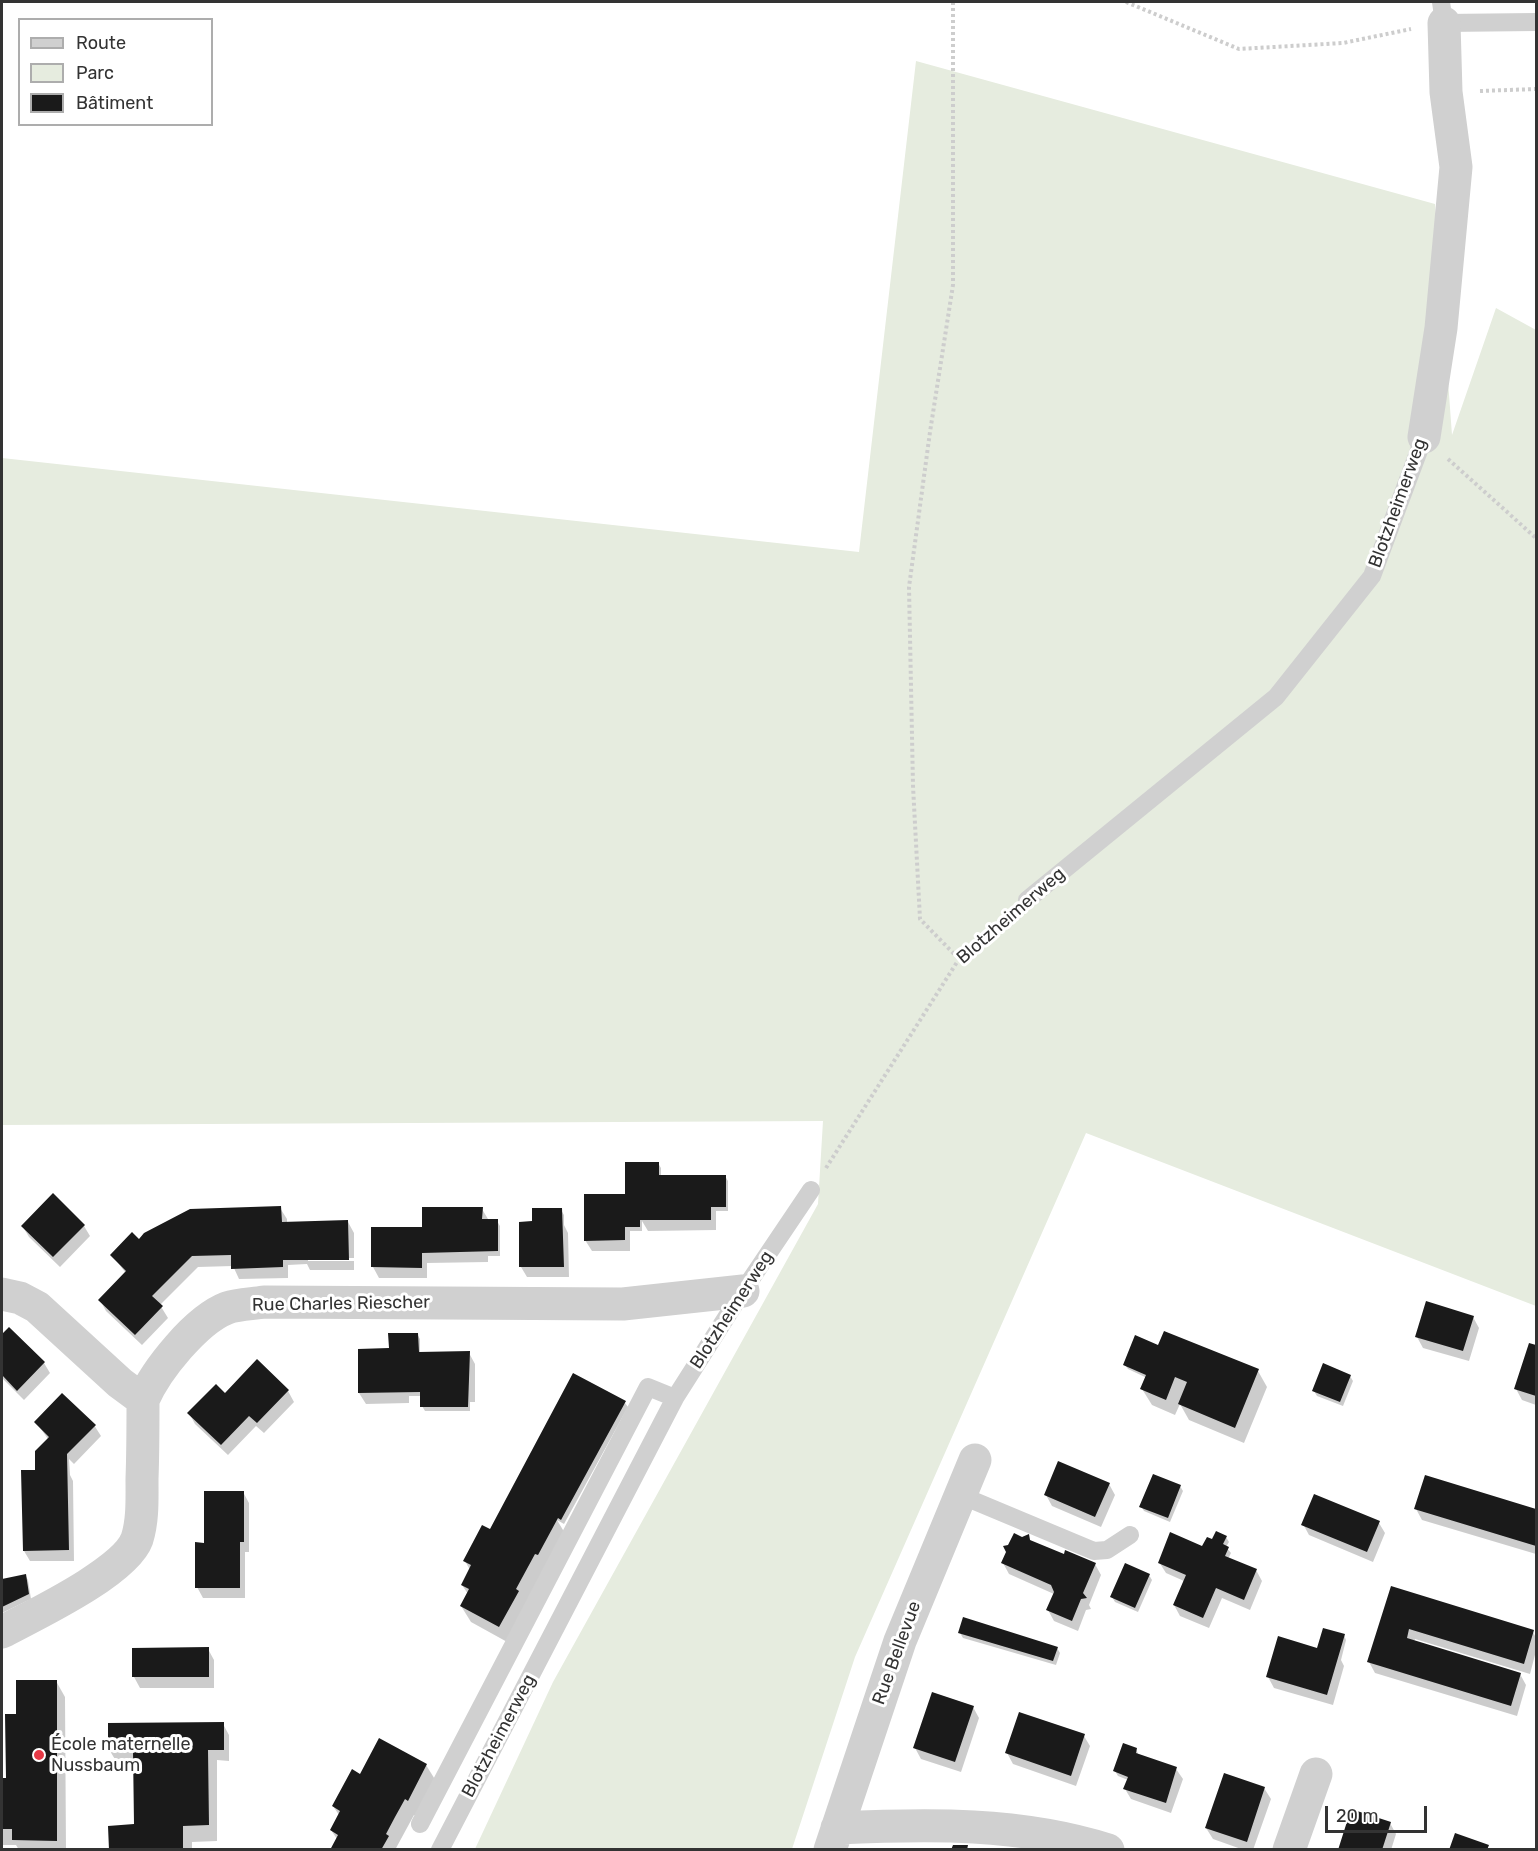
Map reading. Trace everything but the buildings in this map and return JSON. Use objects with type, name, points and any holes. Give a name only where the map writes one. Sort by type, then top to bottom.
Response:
[{"type":"street","name":"Blotzheimerweg","points":[[1424,437],[1441,328],[1456,167],[1446,92],[1443,12]]},
{"type":"street","name":"Rue Charles Riescher","points":[[2,1632],[60,1602],[120,1562],[129,1552],[136,1539],[141,1518],[143,1400],[168,1359],[210,1317],[229,1308],[264,1302],[623,1304],[743,1292]]},
{"type":"street","points":[[2,1294],[20,1298],[37,1307],[120,1383],[143,1400]]},
{"type":"street","name":"Rue Bellevue","points":[[833,1839],[900,1641],[975,1460]]},
{"type":"street","points":[[1289,1850],[1316,1774]]},
{"type":"street","points":[[833,1839],[967,1825],[1004,1839],[1077,1841],[1108,1850]]},
{"type":"lane","points":[[1443,12],[1536,22]]},
{"type":"lane","name":"Blotzheimerweg","points":[[1027,900],[1276,697],[1372,576],[1424,437]]},
{"type":"lane","name":"Blotzheimerweg","points":[[440,1850],[675,1398],[811,1190]]},
{"type":"lane","points":[[420,1824],[648,1387],[675,1398]]},
{"type":"lane","points":[[960,1495],[1094,1551],[1107,1550],[1130,1535]]},
{"type":"path","points":[[953,2],[953,285],[909,587],[913,786],[920,919],[959,959]]},
{"type":"path","points":[[1126,2],[1239,49],[1343,42],[1443,12]]},
{"type":"path","points":[[1446,92],[1536,89]]},
{"type":"path","points":[[1424,437],[1536,538]]},
{"type":"path","name":"Blotzheimerweg","points":[[811,1190],[850,1133],[959,959],[1027,900]]},
{"type":"green space","points":[[916,61],[1435,204],[1452,435],[1496,308],[1536,330],[1536,1306],[1086,1133],[855,1657],[792,1849],[475,1849],[553,1682],[818,1204],[823,1121],[2,1125],[2,458],[859,552]]},
{"type":"place","name":"École maternelle Nussbaum","points":[[39,1755]]}]
